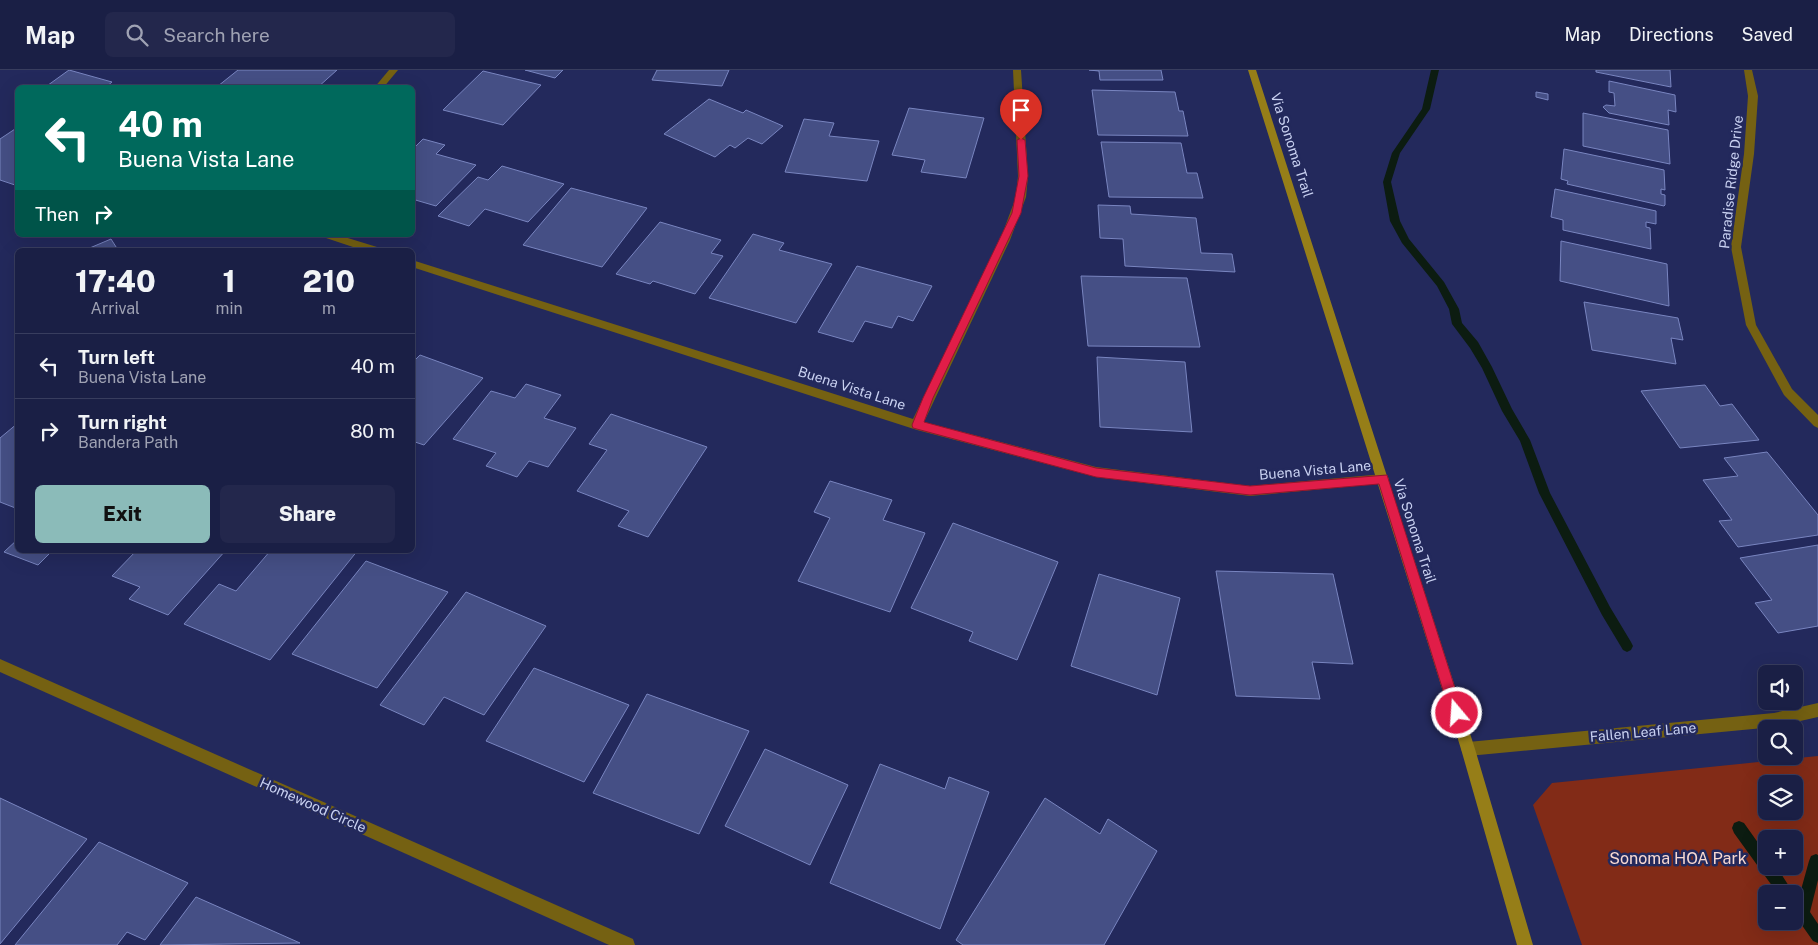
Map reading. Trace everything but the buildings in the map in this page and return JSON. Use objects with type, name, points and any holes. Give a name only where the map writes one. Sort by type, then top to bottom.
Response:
[{"type":"street","points":[[381,85],[394,70]]},
{"type":"street","points":[[917,425],[928,398],[1005,240],[1019,205],[1023,176],[1017,70]]},
{"type":"street","name":"Via Sonoma Trail","points":[[1252,70],[1468,749],[1526,945]]},
{"type":"street","name":"Paradise Ridge Drive","points":[[1748,70],[1752,96],[1749,154],[1736,247],[1751,325],[1788,392],[1818,423]]},
{"type":"street","points":[[333,237],[367,248]]},
{"type":"street","name":"Buena Vista Lane","points":[[415,264],[917,425],[1096,472],[1250,491],[1383,479]]},
{"type":"street","name":"Homewood Circle","points":[[0,665],[626,945]]},
{"type":"street","name":"Fallen Leaf Lane","points":[[1468,749],[1774,720],[1818,710]]},
{"type":"green space","name":"Sonoma HOA Park","points":[[1818,756],[1818,945],[1582,945],[1533,805],[1552,783],[1758,762],[1758,765],[1803,765],[1803,758]]},
{"type":"waterway","points":[[1435,70],[1426,109],[1396,153],[1387,182],[1395,221],[1405,241],[1441,284],[1454,309],[1457,324],[1474,345],[1487,367],[1507,411],[1525,440],[1545,493],[1606,611],[1627,646]]},
{"type":"waterway","points":[[1739,828],[1758,854]]},
{"type":"waterway","points":[[1803,910],[1816,861]]},
{"type":"waterway","points":[[1773,875],[1781,885]]},
{"type":"waterway","points":[[1803,915],[1818,936]]},
{"type":"route","points":[[1021,140],[1023,176],[1021,197],[1016,213],[917,425],[1096,472],[1250,491],[1383,479],[1457,713]]}]
